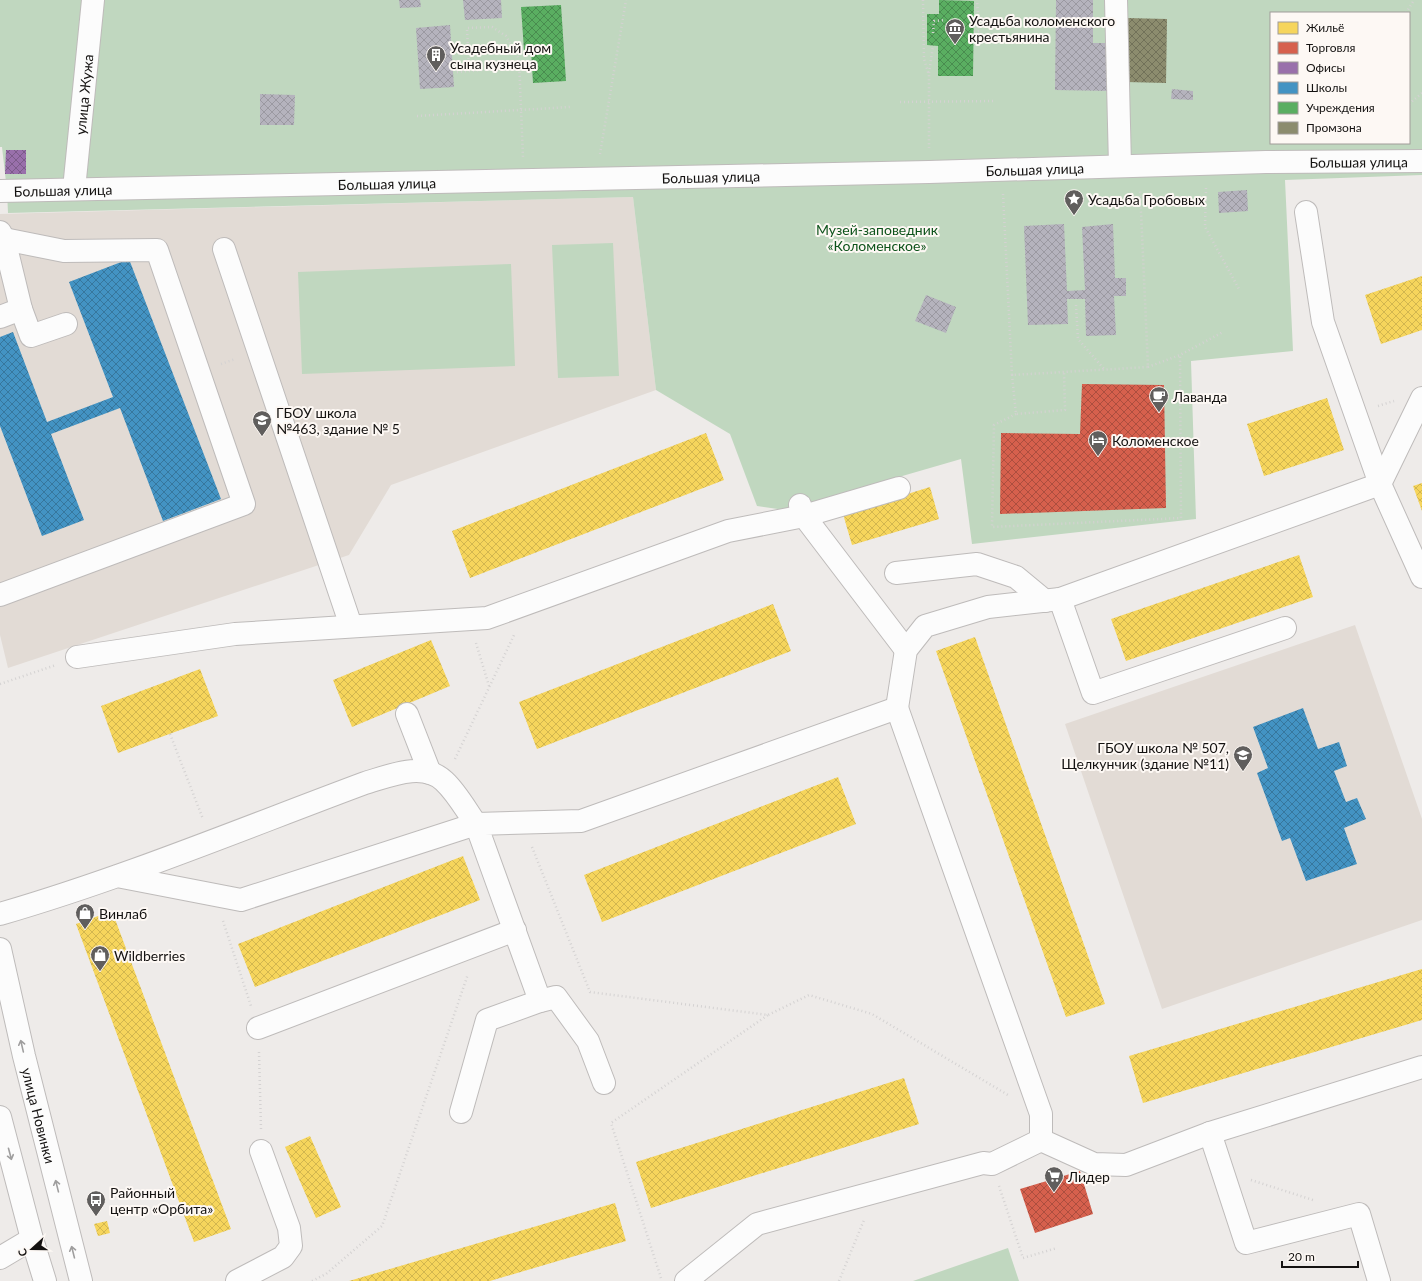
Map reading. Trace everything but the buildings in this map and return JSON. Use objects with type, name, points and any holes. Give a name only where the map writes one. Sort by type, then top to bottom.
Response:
[{"type":"street","name":"улица Жужа","points":[[74,189],[93,0]]},
{"type":"street","points":[[1116,0],[1128,166]]},
{"type":"street","name":"Большая улица","points":[[0,191],[929,172],[1206,164],[1422,160]]},
{"type":"street","points":[[1306,212],[1323,322],[1380,484],[1422,577]]},
{"type":"street","points":[[0,595],[244,504],[157,250],[64,251],[2,235],[20,309],[31,336],[66,324]]},
{"type":"street","points":[[224,249],[351,626]]},
{"type":"street","points":[[0,317],[20,309]]},
{"type":"street","points":[[1041,1140],[1041,1114],[897,708],[906,650],[925,626],[988,607],[1053,600],[1380,484],[1422,398]]},
{"type":"street","points":[[77,657],[235,634],[487,618],[728,531],[802,511],[900,488]]},
{"type":"street","points":[[802,511],[906,650]]},
{"type":"street","points":[[896,573],[977,564],[1016,577],[1053,600],[1094,693],[1286,628]]},
{"type":"street","points":[[117,876],[214,896],[241,900],[476,824],[581,821],[897,708]]},
{"type":"street","points":[[407,714],[437,777],[476,824],[540,1001]]},
{"type":"street","points":[[0,914],[117,876],[372,780],[403,771],[437,777]]},
{"type":"street","points":[[258,1028],[514,930]]},
{"type":"street","name":"улица Новинки","points":[[0,950],[24,1056],[80,1281]]},
{"type":"street","points":[[461,1112],[487,1020],[540,1001],[556,997],[588,1041],[604,1083]]},
{"type":"street","points":[[1041,1140],[1094,1164],[1126,1165],[1210,1133],[1422,1067]]},
{"type":"street","points":[[0,1116],[32,1239],[45,1281]]},
{"type":"street","points":[[1210,1133],[1246,1243],[1359,1214],[1379,1281]]},
{"type":"street","points":[[686,1281],[757,1224],[983,1164],[992,1164],[1041,1140]]},
{"type":"street","points":[[237,1281],[283,1257],[291,1246],[289,1228],[262,1151]]},
{"type":"street","points":[[0,1258],[32,1239]]},
{"type":"path","points":[[596,178],[626,0]]},
{"type":"path","points":[[923,0],[924,59],[928,76],[930,101],[929,172]]},
{"type":"path","points":[[974,32],[979,31],[977,0]]},
{"type":"path","points":[[1407,12],[1414,0]]},
{"type":"path","points":[[933,33],[934,21],[945,20]]},
{"type":"path","points":[[469,71],[467,28],[492,27],[506,36],[519,59],[524,180]]},
{"type":"path","points":[[928,76],[933,46]]},
{"type":"path","points":[[457,72],[519,67]]},
{"type":"path","points":[[1410,103],[1422,93]]},
{"type":"path","points":[[900,102],[996,101]]},
{"type":"path","points":[[417,116],[570,107]]},
{"type":"path","points":[[1206,164],[1205,227],[1239,289]]},
{"type":"path","points":[[1128,166],[1142,198],[1148,367]]},
{"type":"path","points":[[1003,169],[1003,199],[1012,375],[1016,414]]},
{"type":"path","points":[[1076,305],[1078,339],[1105,369]]},
{"type":"path","points":[[1012,375],[1148,367],[1180,355],[1223,332]]},
{"type":"path","points":[[199,372],[258,350]]},
{"type":"path","points":[[1064,372],[1065,410],[1016,414],[994,425],[992,527],[1181,518],[1180,355]]},
{"type":"path","points":[[1356,413],[1400,398]]},
{"type":"path","points":[[437,777],[490,686],[530,602]]},
{"type":"path","points":[[469,619],[490,686]]},
{"type":"path","points":[[0,684],[77,657]]},
{"type":"path","points":[[170,734],[211,841]]},
{"type":"path","points":[[522,822],[590,992],[768,1015]]},
{"type":"path","points":[[214,896],[251,1008]]},
{"type":"path","points":[[312,1281],[326,1274],[382,1226],[471,963],[472,946]]},
{"type":"path","points":[[662,1281],[612,1123],[768,1015],[809,995],[872,1014],[1041,1114]]},
{"type":"path","points":[[258,1028],[262,1151]]},
{"type":"path","points":[[992,1164],[1024,1258],[1057,1248]]},
{"type":"path","points":[[1222,1171],[1321,1202]]},
{"type":"path","points":[[839,1281],[875,1192]]},
{"type":"shaded area","name":"ГБОУ школа №463, здание № 5","points":[[633,197],[656,390],[391,485],[349,555],[8,668],[0,635],[0,214]]},
{"type":"shaded area","name":"ГБОУ школа № 507, Щелкунчик (здание №11)","points":[[1355,625],[1422,819],[1422,920],[1162,1009],[1065,724]]},
{"type":"green space","name":"Музей-заповедник «Коломенское»","points":[[0,0],[1422,0],[1422,175],[1285,180],[1293,351],[1191,361],[1196,519],[972,544],[961,459],[785,510],[757,506],[730,434],[656,390],[633,197],[8,213],[2,147],[0,147]]},
{"type":"green space","points":[[613,243],[619,376],[558,378],[552,245]]},
{"type":"green space","points":[[511,264],[515,366],[302,374],[298,272]]},
{"type":"green space","points":[[1008,1248],[1019,1281],[913,1281]]},
{"type":"place","name":"Усадьба коломенского крестьянина","points":[[955,45]]},
{"type":"place","name":"Усадебный дом сына кузнеца","points":[[436,72]]},
{"type":"place","name":"Усадьба Гробовых","points":[[1074,216]]},
{"type":"place","name":"Лаванда","points":[[1159,413]]},
{"type":"place","name":"ГБОУ школа №463, здание № 5","points":[[262,437]]},
{"type":"place","name":"Коломенское","points":[[1098,457]]},
{"type":"place","name":"ГБОУ школа № 507, Щелкунчик (здание №11)","points":[[1243,772]]},
{"type":"place","name":"Винлаб","points":[[85,930]]},
{"type":"place","name":"Wildberries","points":[[100,972]]},
{"type":"place","name":"Лидер","points":[[1054,1193]]},
{"type":"place","name":"Районный центр «Орбита»","points":[[96,1217]]}]
